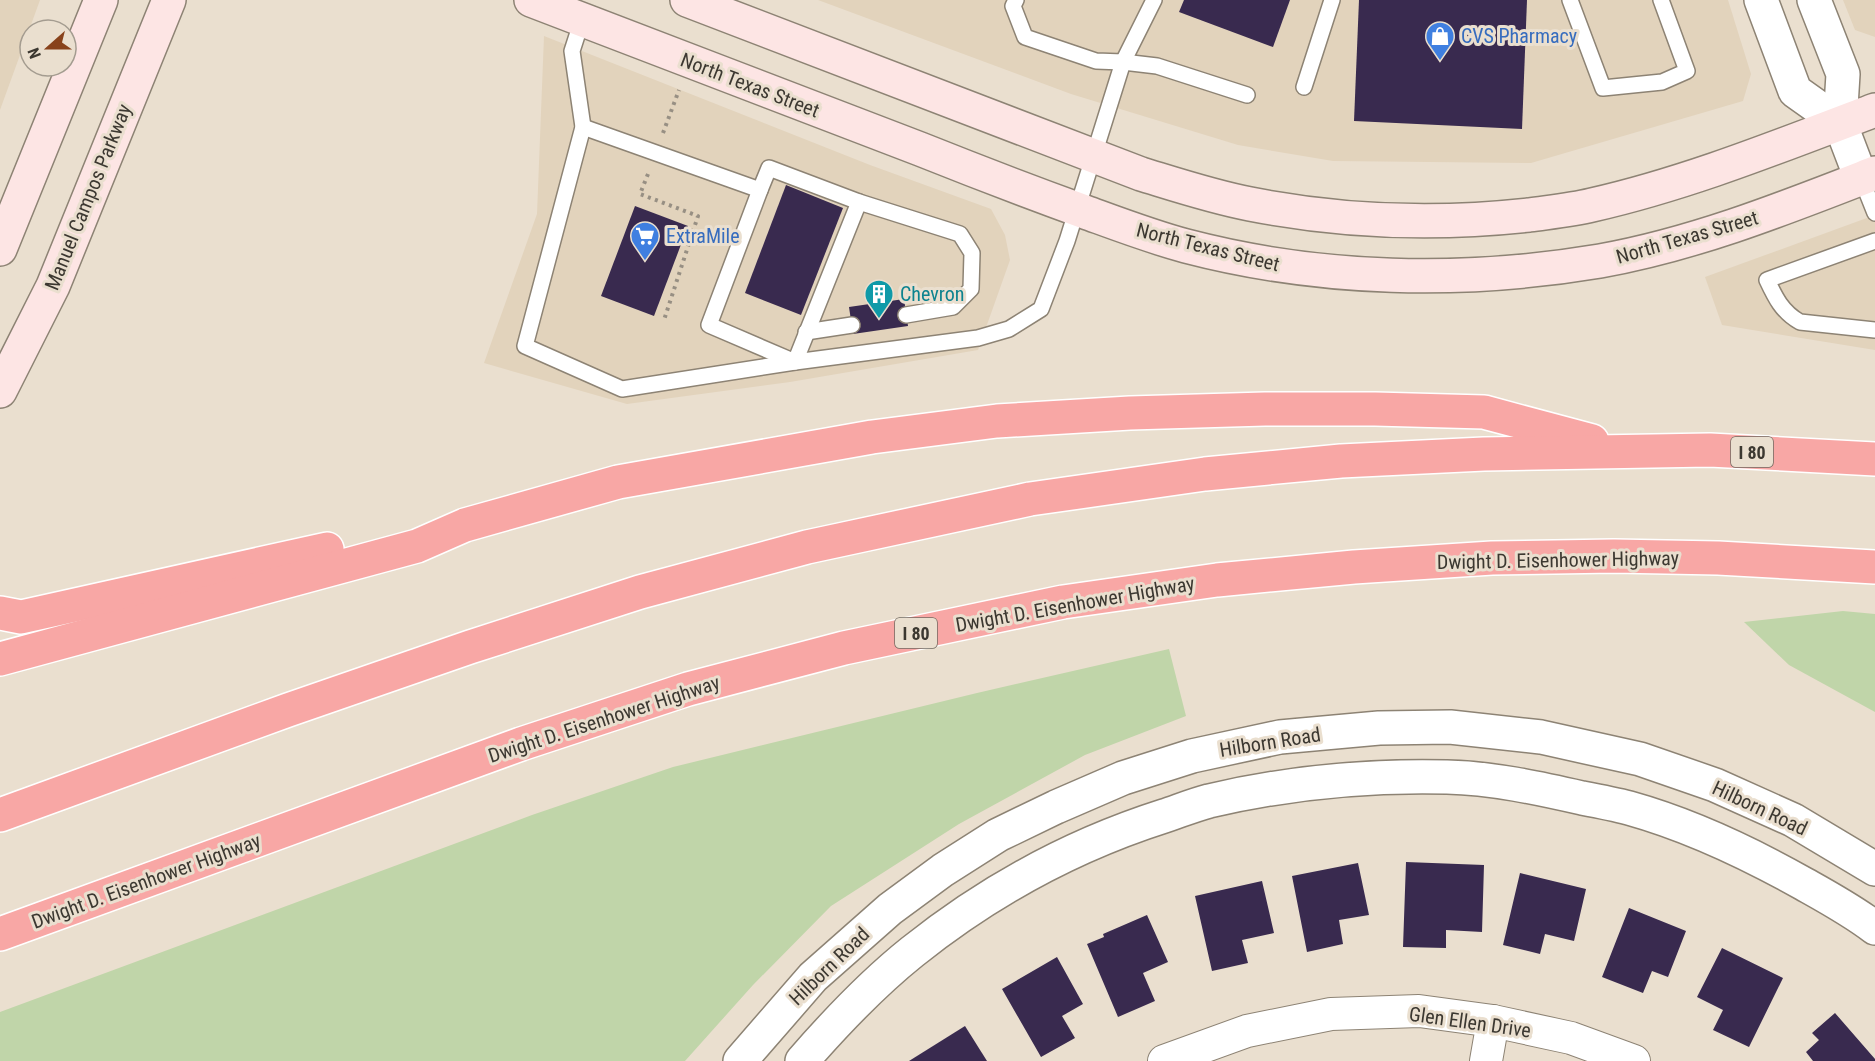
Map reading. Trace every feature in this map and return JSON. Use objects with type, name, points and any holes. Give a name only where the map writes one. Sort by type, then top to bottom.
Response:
[{"type":"highway","points":[[0,659],[417,546],[465,525],[618,482],[872,437],[997,421],[1130,413],[1375,409],[1484,412],[1628,450]]},
{"type":"highway","name":"I 80","points":[[0,815],[288,710],[482,643],[640,592],[807,547],[1030,499],[1205,474],[1341,461],[1484,454],[1710,450],[1875,459]]},
{"type":"highway","points":[[0,613],[21,617],[416,529],[465,525]]},
{"type":"highway","name":"Dwight D. Eisenhower Highway","points":[[0,934],[521,744],[688,689],[844,648],[1063,602],[1217,580],[1354,567],[1492,558],[1614,556],[1718,558],[1875,567]]},
{"type":"main road","points":[[0,249],[101,0]]},
{"type":"main road","name":"Manuel Campos Parkway","points":[[0,391],[52,286],[169,0]]},
{"type":"main road","name":"North Texas Street","points":[[531,0],[1077,209],[1184,245],[1236,258],[1301,268],[1337,272],[1433,275],[1500,273],[1601,261],[1648,251],[1746,222],[1868,175]]},
{"type":"main road","points":[[687,0],[1141,174],[1249,204],[1312,214],[1434,221],[1493,219],[1590,206],[1634,195],[1724,166],[1875,110]]},
{"type":"street","points":[[1761,0],[1795,91],[1840,123],[1868,175]]},
{"type":"street","points":[[1814,0],[1843,74],[1840,123]]},
{"type":"street","name":"Hilborn Road","points":[[740,1061],[813,977],[890,909],[943,870],[998,835],[1124,778],[1192,756],[1280,737],[1379,729],[1450,727],[1541,737],[1640,759],[1715,785],[1793,820],[1875,869]]},
{"type":"street","points":[[802,1061],[843,1015],[911,953],[967,911],[1024,877],[1074,851],[1138,824],[1206,802],[1287,785],[1385,778],[1448,777],[1523,785],[1630,808],[1693,830],[1763,860],[1852,910],[1875,928]]},
{"type":"street","name":"Glen Ellen Drive","points":[[1164,1061],[1248,1031],[1331,1014],[1419,1011],[1493,1021],[1571,1038],[1634,1061]]},
{"type":"street","points":[[1486,1061],[1493,1021]]},
{"type":"lane","points":[[1016,0],[1013,6],[1025,37],[1096,61],[1157,66],[1247,95]]},
{"type":"lane","points":[[582,20],[572,51],[583,127],[525,346],[622,389],[795,362],[978,338],[1009,329],[1041,309],[1077,209],[1123,62],[1154,0]]},
{"type":"lane","points":[[1304,87],[1332,0]]},
{"type":"lane","points":[[1570,0],[1603,88],[1662,82],[1687,72],[1661,0]]},
{"type":"lane","points":[[583,127],[760,190]]},
{"type":"lane","points":[[795,362],[709,325],[769,168],[859,202],[960,234],[972,253],[971,289],[953,307],[906,315]]},
{"type":"lane","points":[[1868,175],[1875,213]]},
{"type":"lane","points":[[795,362],[859,202]]},
{"type":"lane","points":[[1875,240],[1767,280],[1776,300],[1789,316],[1800,322],[1875,330]]},
{"type":"lane","points":[[806,332],[852,325]]},
{"type":"path","points":[[664,320],[698,216],[640,194],[681,85]]},
{"type":"shaded area","points":[[0,0],[40,0],[33,18],[18,18],[18,60],[0,110]]},
{"type":"shaded area","points":[[818,0],[1728,0],[1751,74],[1743,101],[1531,163],[1333,161],[1238,145],[1071,94]]},
{"type":"shaded area","points":[[1843,0],[1875,0],[1875,37],[1855,30]]},
{"type":"shaded area","points":[[544,36],[870,165],[991,209],[1005,235],[1010,260],[978,350],[790,382],[627,404],[484,363],[537,214]]},
{"type":"shaded area","points":[[1875,215],[1875,350],[1722,325],[1705,277]]},
{"type":"green space","points":[[1843,611],[1875,614],[1875,712],[1789,665],[1744,622]]},
{"type":"green space","points":[[1169,649],[1186,716],[1085,755],[959,824],[831,906],[753,985],[685,1061],[0,1061],[0,1012],[532,815],[673,767]]},
{"type":"building","points":[[1184,0],[1290,0],[1273,47],[1179,12]]},
{"type":"building","name":"CVS Pharmacy","points":[[1359,0],[1527,0],[1522,129],[1354,121]]},
{"type":"building","points":[[786,185],[843,208],[801,315],[745,293]]},
{"type":"building","name":"ExtraMile","points":[[635,206],[688,226],[654,316],[601,296]]},
{"type":"building","name":"Chevron","points":[[904,299],[908,326],[853,334],[849,307]]},
{"type":"building","points":[[1406,862],[1484,865],[1482,932],[1446,930],[1446,948],[1403,947]]},
{"type":"building","points":[[1358,863],[1369,915],[1339,920],[1343,944],[1307,952],[1292,876]]},
{"type":"building","points":[[1520,873],[1586,889],[1574,941],[1545,934],[1540,954],[1503,945]]},
{"type":"building","points":[[1262,881],[1274,933],[1242,940],[1248,963],[1212,971],[1195,896]]},
{"type":"building","points":[[1629,908],[1686,931],[1668,977],[1652,971],[1643,993],[1602,977]]},
{"type":"building","points":[[1147,915],[1168,962],[1143,973],[1155,1001],[1118,1017],[1087,944],[1104,937],[1103,934]]},
{"type":"building","points":[[1722,948],[1783,978],[1749,1047],[1713,1030],[1723,1010],[1697,997]]},
{"type":"building","points":[[1057,957],[1083,1004],[1062,1016],[1075,1038],[1041,1057],[1002,989]]},
{"type":"building","points":[[1835,1013],[1875,1061],[1813,1061],[1806,1052],[1819,1040],[1812,1033]]},
{"type":"building","points":[[965,1026],[987,1061],[909,1061]]},
{"type":"place","name":"CVS Pharmacy","points":[[1440,62]]},
{"type":"place","name":"ExtraMile","points":[[645,262]]},
{"type":"place","name":"Chevron","points":[[879,320]]}]
